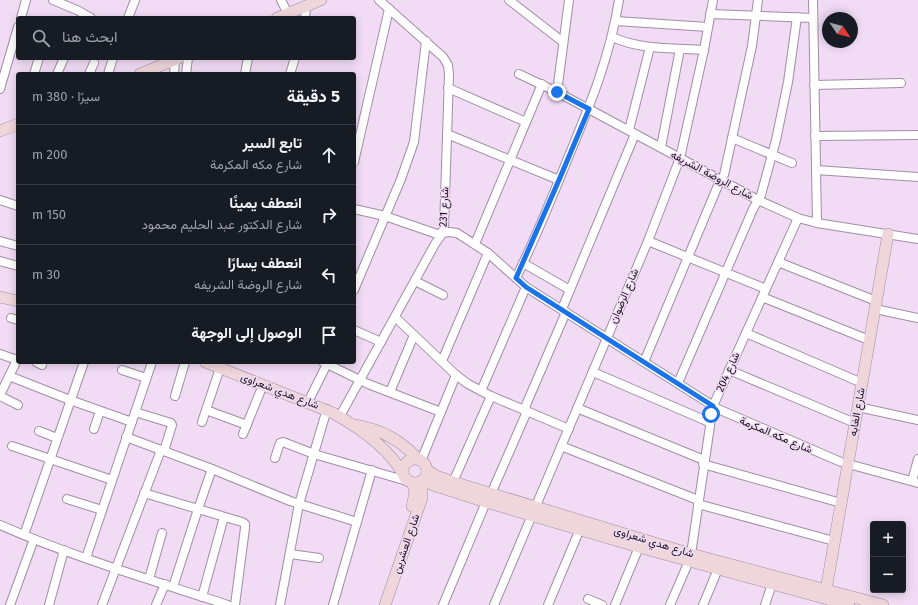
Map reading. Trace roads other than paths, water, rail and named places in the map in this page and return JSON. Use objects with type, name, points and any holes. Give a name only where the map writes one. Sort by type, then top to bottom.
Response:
[{"type":"street","points":[[22,16],[26,0]]},
{"type":"street","points":[[54,0],[84,16]]},
{"type":"street","points":[[129,16],[135,0]]},
{"type":"street","points":[[281,0],[288,14]]},
{"type":"street","points":[[282,16],[321,0]]},
{"type":"street","name":"شارع 231","points":[[340,416],[444,228],[449,70],[446,61],[440,53],[379,0]]},
{"type":"street","points":[[509,0],[563,42]]},
{"type":"street","points":[[557,92],[569,0]]},
{"type":"street","points":[[516,278],[589,109],[601,75],[612,36],[619,0]]},
{"type":"street","name":"شارع الرضوان","points":[[494,605],[648,240],[680,158],[704,50],[713,0]]},
{"type":"street","points":[[644,362],[719,183],[724,175],[752,46],[758,0]]},
{"type":"street","points":[[813,0],[817,223]]},
{"type":"street","points":[[305,16],[306,6]]},
{"type":"street","points":[[356,143],[389,10]]},
{"type":"street","points":[[710,14],[813,18]]},
{"type":"street","points":[[678,383],[753,209],[761,195],[772,155],[788,82],[797,17]]},
{"type":"street","points":[[616,21],[708,27]]},
{"type":"street","points":[[0,90],[16,34]]},
{"type":"street","points":[[612,36],[635,45],[704,50]]},
{"type":"street","points":[[356,285],[401,179],[414,142],[426,41]]},
{"type":"street","points":[[443,605],[488,498],[524,418],[526,405],[564,311],[570,290],[632,132],[650,47]]},
{"type":"street","points":[[661,147],[680,48]]},
{"type":"street","points":[[35,72],[38,60]]},
{"type":"street","points":[[58,72],[63,60]]},
{"type":"street","points":[[109,72],[112,60]]},
{"type":"street","points":[[145,72],[173,60]]},
{"type":"street","points":[[174,72],[175,60]]},
{"type":"street","points":[[186,72],[188,60]]},
{"type":"street","points":[[245,72],[248,60]]},
{"type":"street","points":[[291,72],[294,60]]},
{"type":"street","points":[[90,72],[94,63]]},
{"type":"street","name":"شارع الروضة الشريفه","points":[[520,74],[542,84],[758,200],[798,218],[817,223],[918,239]]},
{"type":"street","points":[[814,85],[901,83]]},
{"type":"street","points":[[475,244],[542,84]]},
{"type":"street","points":[[448,88],[526,122]]},
{"type":"street","points":[[0,131],[16,125]]},
{"type":"street","points":[[447,134],[559,180]]},
{"type":"street","points":[[815,136],[918,135]]},
{"type":"street","points":[[732,138],[792,163]]},
{"type":"street","points":[[816,170],[918,177]]},
{"type":"street","points":[[0,200],[16,205]]},
{"type":"street","name":"شارع مكه المكرمة","points":[[356,209],[385,216],[434,233],[442,234],[453,232],[488,253],[526,287],[724,412],[848,464],[915,482]]},
{"type":"street","name":"شارع 204","points":[[670,605],[690,557],[709,422],[713,406],[798,218]]},
{"type":"street","name":"شارع الغابه","points":[[824,598],[888,234]]},
{"type":"street","points":[[648,240],[766,289]]},
{"type":"street","points":[[0,241],[16,245]]},
{"type":"street","points":[[442,361],[488,253]]},
{"type":"street","points":[[0,261],[16,265]]},
{"type":"street","points":[[778,262],[876,305],[918,318]]},
{"type":"street","points":[[523,263],[570,290]]},
{"type":"street","points":[[415,281],[443,295]]},
{"type":"street","points":[[481,391],[526,287]]},
{"type":"street","points":[[0,297],[16,301]]},
{"type":"street","points":[[762,297],[870,340]]},
{"type":"street","points":[[395,317],[456,375],[491,396],[569,429]]},
{"type":"street","points":[[356,331],[381,342]]},
{"type":"street","points":[[746,333],[862,383]]},
{"type":"street","points":[[390,392],[414,335]]},
{"type":"street","points":[[0,354],[16,358]]},
{"type":"street","points":[[16,363],[0,395],[18,405]]},
{"type":"street","points":[[24,535],[83,364]]},
{"type":"street","points":[[86,558],[151,364]]},
{"type":"street","points":[[175,396],[184,364]]},
{"type":"street","name":"شارع هدي شعراوى","points":[[210,364],[327,409],[352,424],[398,464],[433,484],[534,511],[824,598],[883,605]]},
{"type":"street","points":[[308,402],[325,364]]},
{"type":"street","points":[[327,364],[360,380],[441,412]]},
{"type":"street","points":[[202,422],[220,368]]},
{"type":"street","points":[[122,370],[146,378]]},
{"type":"street","points":[[729,370],[855,423]]},
{"type":"street","points":[[593,372],[709,422]]},
{"type":"street","points":[[275,458],[280,443],[282,442],[314,454],[372,470],[417,474],[456,375]]},
{"type":"street","points":[[9,376],[132,422]]},
{"type":"street","points":[[243,434],[263,385]]},
{"type":"street","points":[[453,482],[491,396]]},
{"type":"street","points":[[858,407],[918,420]]},
{"type":"street","points":[[577,408],[704,462],[841,503]]},
{"type":"street","points":[[280,605],[299,504],[327,409]]},
{"type":"street","points":[[206,410],[247,426]]},
{"type":"street","points":[[94,429],[100,411]]},
{"type":"street","points":[[102,605],[144,493],[163,451],[172,425],[171,423],[135,412]]},
{"type":"street","name":"شارع هدي شعراوى","points":[[352,424],[382,432],[397,440],[417,474]]},
{"type":"street","points":[[39,431],[57,438]]},
{"type":"street","points":[[126,438],[212,469],[299,504],[357,522]]},
{"type":"street","points":[[12,446],[112,480]]},
{"type":"street","points":[[561,446],[698,502],[834,541]]},
{"type":"street","points":[[915,482],[918,459]]},
{"type":"street","points":[[173,587],[212,469]]},
{"type":"street","points":[[333,605],[372,470]]},
{"type":"street","name":"شارع هدي شعراوى","points":[[417,474],[436,476],[488,498]]},
{"type":"street","name":"شارع العشرين","points":[[377,605],[415,498],[417,474]]},
{"type":"street","name":"شارع العشرين","points":[[385,605],[422,498],[417,474]]},
{"type":"street","points":[[144,493],[242,522],[245,526],[235,605]]},
{"type":"street","points":[[67,499],[102,510]]},
{"type":"street","name":"شارع هدي شعراوى","points":[[534,511],[580,529],[639,547],[690,557],[718,569],[849,605]]},
{"type":"street","points":[[205,600],[224,517]]},
{"type":"street","points":[[0,525],[64,550],[165,584],[205,600],[228,605]]},
{"type":"street","points":[[548,605],[580,529]]},
{"type":"street","points":[[149,579],[162,533]]},
{"type":"street","points":[[10,605],[34,539]]},
{"type":"street","points":[[615,605],[639,547]]},
{"type":"street","points":[[49,605],[64,550]]},
{"type":"street","points":[[290,554],[319,558]]},
{"type":"street","points":[[703,605],[718,569]]},
{"type":"street","points":[[156,605],[165,584]]},
{"type":"street","points":[[765,605],[772,584]]},
{"type":"street","points":[[588,599],[602,605]]}]
